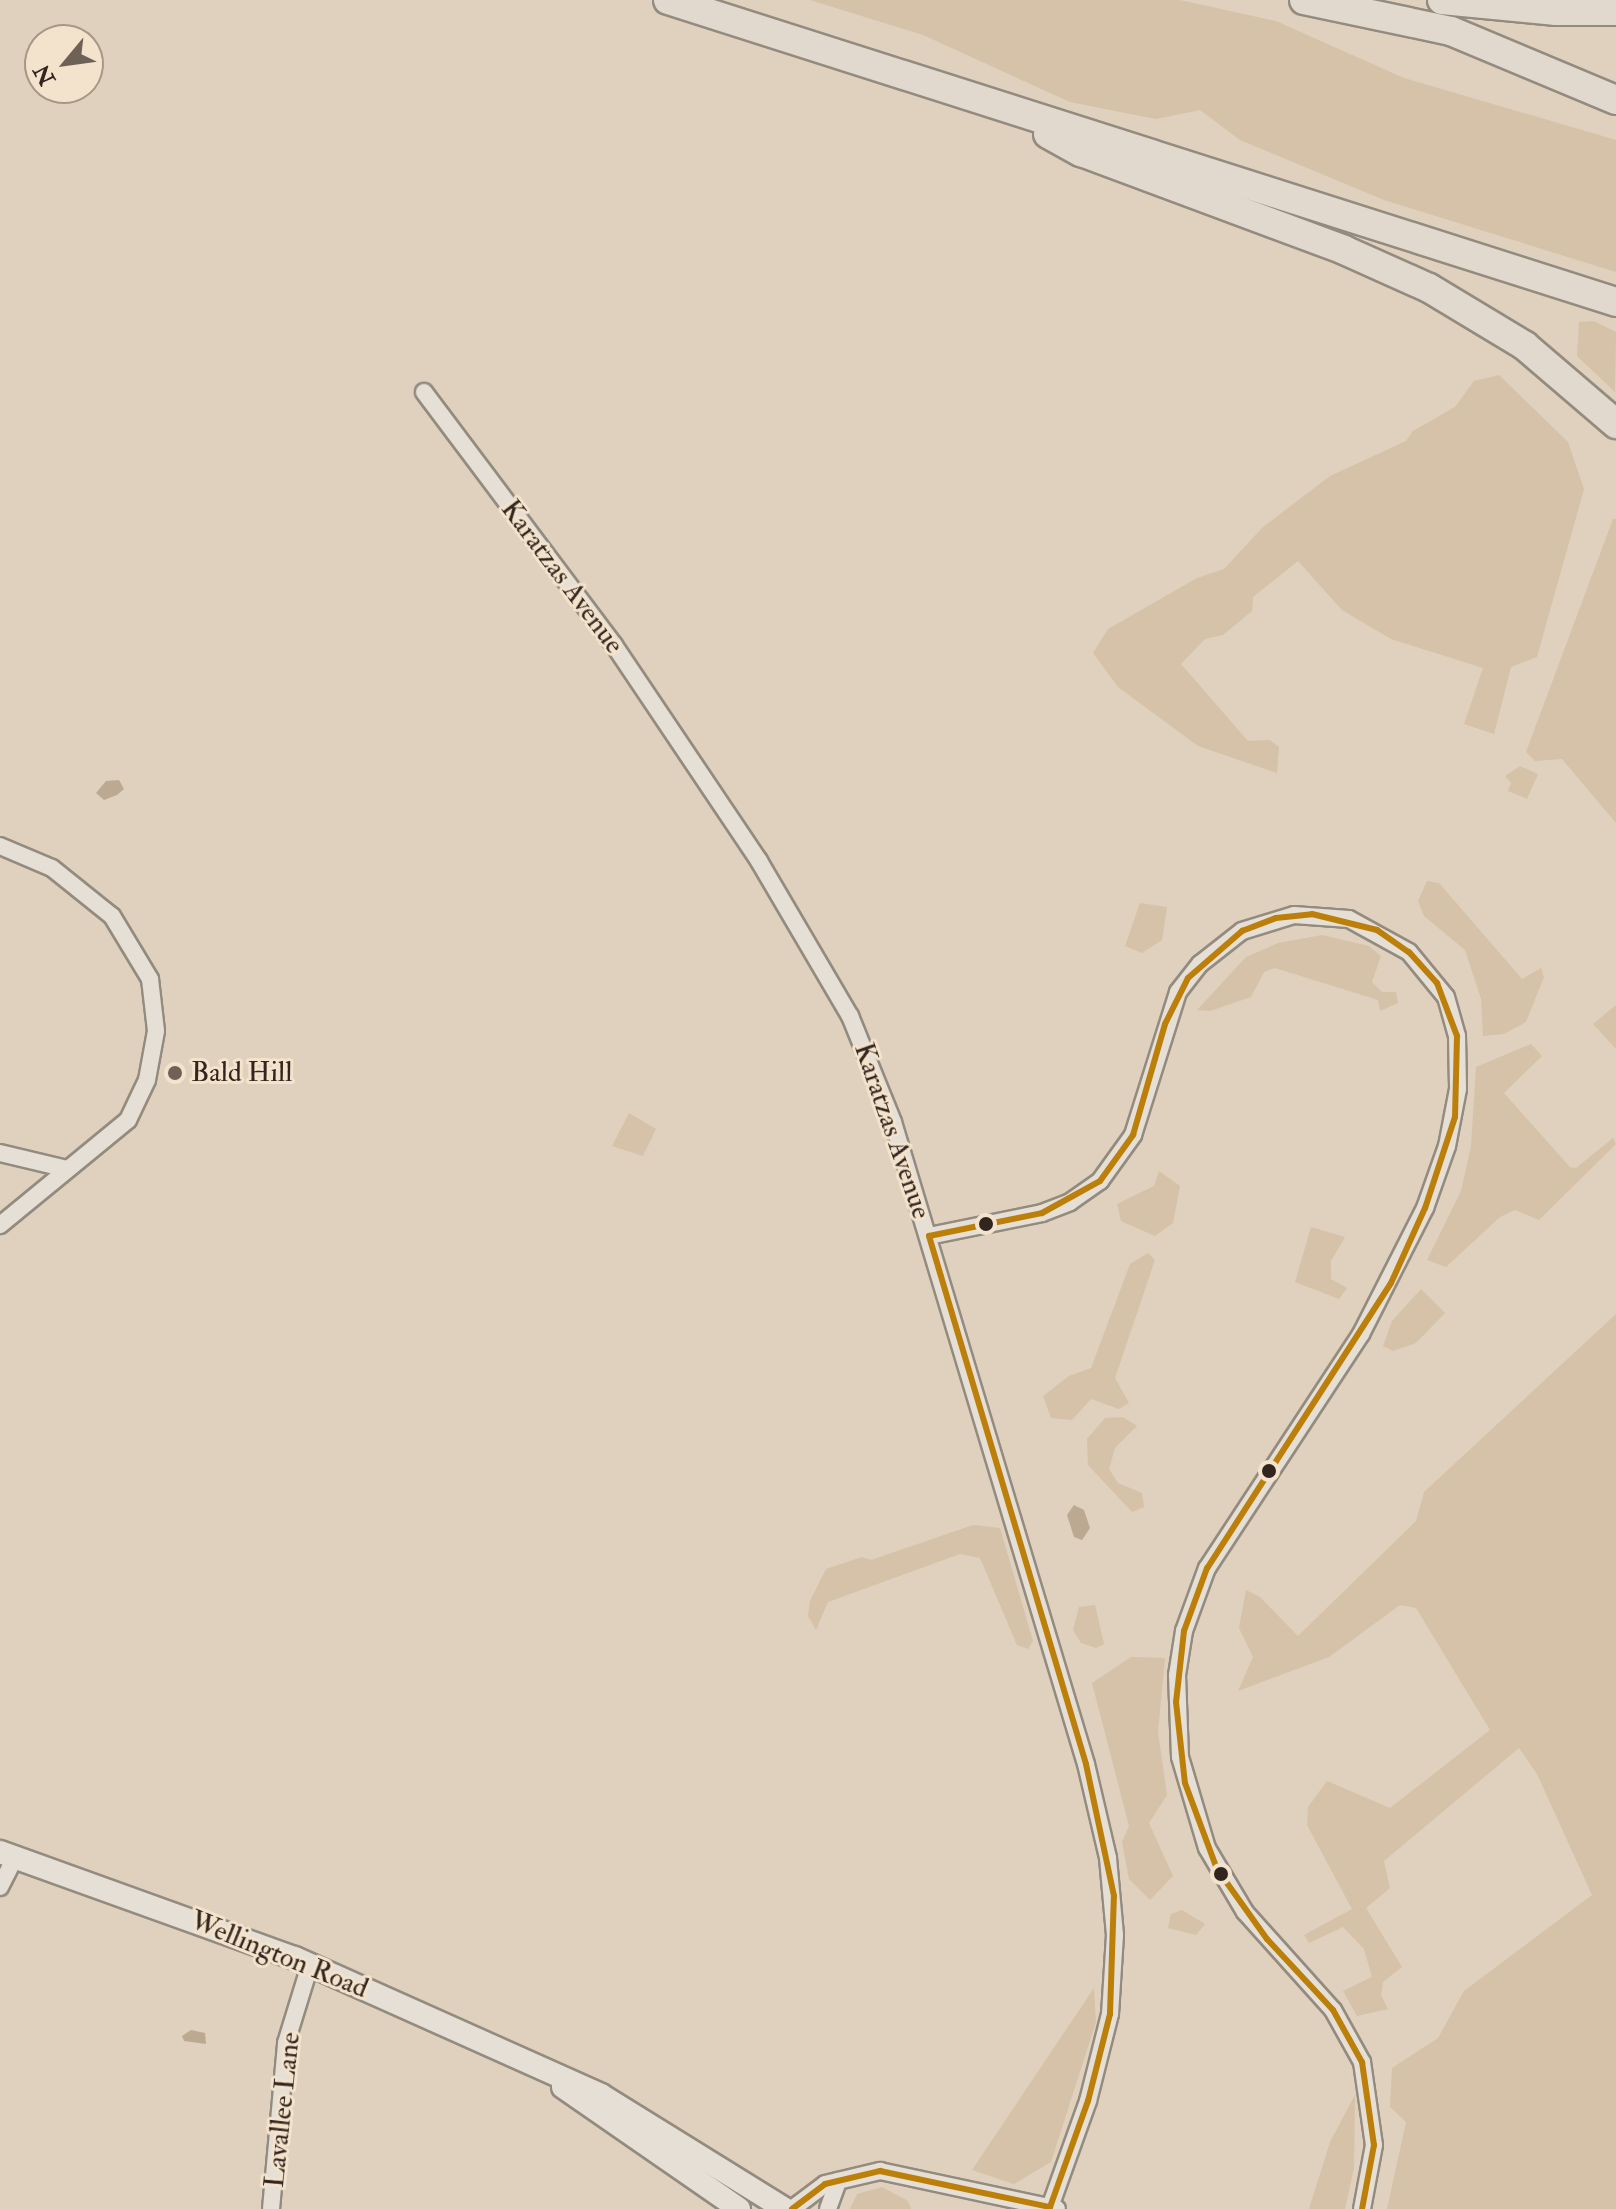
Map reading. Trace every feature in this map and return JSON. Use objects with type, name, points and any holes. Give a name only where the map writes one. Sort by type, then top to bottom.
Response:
[{"type":"highway","points":[[668,0],[1616,302]]},
{"type":"highway","points":[[1304,0],[1451,31],[1616,100]]},
{"type":"highway","points":[[1442,0],[1556,11],[1616,11]]},
{"type":"highway","points":[[994,104],[1081,152],[1344,250],[1429,288],[1525,346],[1616,424]]},
{"type":"main road","name":"Wellington Road","points":[[8,1855],[310,1965],[626,2108],[785,2209]]},
{"type":"main road","name":"Wellington Road","points":[[550,2075],[739,2209]]},
{"type":"street","name":"Karatzas Avenue","points":[[424,392],[614,645],[698,768],[831,979],[875,1071],[929,1236],[1086,1764],[1114,1896],[1110,2014],[1088,2101],[1054,2208]]},
{"type":"street","points":[[0,846],[52,868],[112,916],[140,956],[156,1003],[153,1056],[140,1099],[112,1136],[0,1225]]},
{"type":"street","points":[[929,1236],[1042,1213],[1070,1202],[1100,1181],[1124,1152],[1141,1116],[1178,992],[1200,964],[1242,931],[1294,915],[1349,919],[1409,952],[1446,997],[1457,1036],[1458,1089],[1447,1146],[1425,1208],[1368,1322],[1214,1554],[1189,1613],[1177,1675],[1182,1770],[1207,1848],[1245,1912],[1333,2010],[1362,2062],[1374,2145],[1362,2209]]},
{"type":"street","points":[[0,1153],[67,1169]]},
{"type":"street","points":[[0,1887],[8,1855]]},
{"type":"street","name":"Lavallee Lane","points":[[271,2209],[286,2043],[310,1965]]},
{"type":"street","points":[[792,2209],[811,2190],[880,2171],[1054,2208]]},
{"type":"street","points":[[828,2209],[838,2181]]},
{"type":"shaded area","points":[[810,0],[1180,0],[1276,21],[1404,78],[1616,140],[1616,272],[1384,200],[1240,140],[1200,110],[1156,119],[1070,102],[923,35]]},
{"type":"shaded area","points":[[1594,321],[1616,332],[1615,392],[1577,356],[1579,322]]},
{"type":"shaded area","points":[[1499,375],[1568,442],[1584,489],[1537,657],[1511,667],[1494,734],[1464,724],[1483,668],[1391,639],[1342,610],[1298,561],[1253,597],[1252,611],[1223,635],[1205,639],[1181,664],[1248,741],[1270,740],[1279,747],[1277,773],[1198,746],[1118,687],[1093,653],[1108,629],[1197,578],[1224,569],[1263,527],[1330,476],[1406,441],[1413,431],[1455,407],[1474,381]]},
{"type":"shaded area","points":[[1613,519],[1616,519],[1616,823],[1562,759],[1535,761],[1526,752]]},
{"type":"shaded area","points":[[1520,766],[1538,774],[1527,799],[1508,791],[1511,783],[1505,776]]},
{"type":"shaded area","points":[[119,780],[124,789],[117,795],[104,800],[96,793],[106,781]]},
{"type":"shaded area","points":[[1427,881],[1439,883],[1522,979],[1541,968],[1544,977],[1526,1022],[1504,1034],[1483,1036],[1481,999],[1465,950],[1424,916],[1418,901]]},
{"type":"shaded area","points":[[1140,903],[1167,907],[1162,940],[1142,953],[1125,946]]},
{"type":"shaded area","points":[[1322,935],[1369,946],[1381,956],[1372,982],[1382,992],[1396,992],[1398,1003],[1380,1011],[1378,1000],[1275,968],[1264,972],[1251,997],[1210,1011],[1197,1010],[1246,957],[1278,943]]},
{"type":"shaded area","points":[[1616,1005],[1616,1049],[1593,1024]]},
{"type":"shaded area","points":[[1531,1044],[1542,1056],[1504,1093],[1570,1167],[1576,1168],[1613,1138],[1616,1144],[1539,1220],[1515,1210],[1500,1217],[1446,1267],[1427,1260],[1461,1191],[1471,1146],[1476,1067]]},
{"type":"shaded area","points":[[629,1113],[656,1129],[643,1156],[612,1146]]},
{"type":"shaded area","points":[[1159,1171],[1180,1186],[1173,1223],[1155,1236],[1121,1221],[1117,1204],[1154,1186]]},
{"type":"shaded area","points":[[1311,1227],[1345,1237],[1331,1261],[1331,1279],[1347,1288],[1339,1299],[1295,1282]]},
{"type":"shaded area","points":[[1148,1253],[1155,1260],[1115,1378],[1129,1403],[1119,1409],[1091,1399],[1072,1420],[1051,1418],[1043,1396],[1069,1376],[1091,1368],[1130,1264]]},
{"type":"shaded area","points":[[1421,1289],[1445,1313],[1416,1343],[1393,1351],[1383,1346],[1392,1321]]},
{"type":"shaded area","points":[[1616,1314],[1616,2209],[1387,2209],[1406,2122],[1390,2107],[1392,2068],[1438,2038],[1464,1991],[1592,1895],[1537,1774],[1519,1748],[1384,1861],[1390,1888],[1366,1908],[1402,1967],[1383,1982],[1381,1995],[1388,2009],[1357,2016],[1343,1991],[1372,1977],[1364,1949],[1343,1927],[1309,1943],[1304,1935],[1352,1909],[1307,1825],[1308,1807],[1327,1781],[1390,1808],[1490,1730],[1416,1608],[1400,1605],[1329,1657],[1238,1691],[1253,1657],[1239,1628],[1246,1590],[1260,1597],[1298,1636],[1416,1521],[1424,1492]]},
{"type":"shaded area","points":[[1123,1417],[1137,1426],[1115,1448],[1109,1469],[1118,1483],[1142,1493],[1144,1507],[1132,1512],[1088,1465],[1087,1439],[1105,1418]]},
{"type":"shaded area","points":[[1074,1505],[1084,1510],[1090,1528],[1082,1540],[1074,1537],[1067,1515]]},
{"type":"shaded area","points":[[973,1525],[1000,1528],[1033,1641],[1028,1649],[1017,1645],[980,1558],[960,1554],[828,1602],[816,1630],[808,1616],[810,1601],[826,1569],[862,1557],[871,1560]]},
{"type":"shaded area","points":[[1095,1605],[1104,1644],[1096,1648],[1081,1643],[1073,1630],[1079,1607]]},
{"type":"shaded area","points":[[1131,1657],[1165,1658],[1158,1732],[1167,1795],[1149,1823],[1173,1876],[1150,1900],[1129,1879],[1122,1842],[1129,1826],[1092,1683]]},
{"type":"shaded area","points":[[1182,1910],[1205,1924],[1196,1935],[1168,1928],[1171,1914]]},
{"type":"shaded area","points":[[1094,1988],[1096,2022],[1051,2162],[1014,2184],[972,2170]]},
{"type":"shaded area","points":[[191,2030],[205,2033],[206,2044],[184,2041],[182,2036]]},
{"type":"shaded area","points":[[1355,2095],[1354,2168],[1345,2209],[1309,2209],[1330,2142]]},
{"type":"shaded area","points":[[882,2187],[908,2201],[911,2209],[850,2209],[857,2194]]},
{"type":"transit line","points":[[792,2209],[825,2184],[880,2171],[1050,2207],[1088,2101],[1110,2014],[1114,1896],[1086,1764],[929,1236],[1042,1213],[1100,1181],[1133,1135],[1165,1024],[1188,978],[1242,931],[1276,918],[1312,914],[1377,930],[1409,952],[1437,983],[1457,1036],[1455,1117],[1425,1208],[1391,1283],[1207,1568],[1184,1631],[1176,1702],[1185,1783],[1217,1869],[1267,1939],[1333,2010],[1362,2062],[1374,2145],[1362,2209]]},
{"type":"place","name":"Bald Hill","points":[[175,1073]]}]
